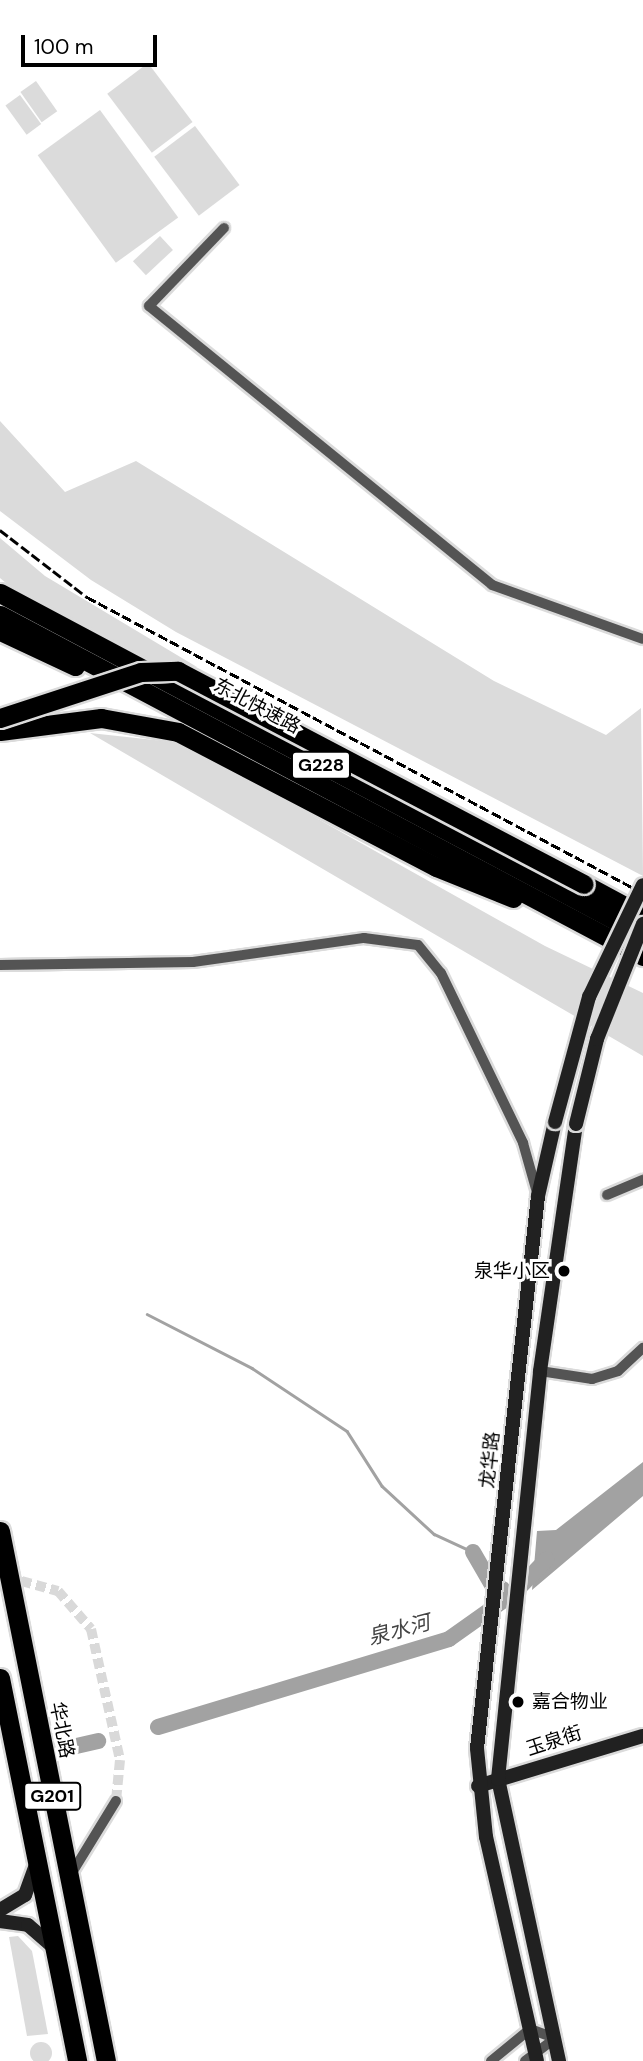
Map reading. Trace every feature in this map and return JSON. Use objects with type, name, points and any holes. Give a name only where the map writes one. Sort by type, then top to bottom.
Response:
[{"type":"highway","name":"东北快速路","points":[[0,593],[643,935]]},
{"type":"highway","name":"东北快速路","points":[[0,615],[643,956]]},
{"type":"highway","points":[[0,631],[56,660],[119,678]]},
{"type":"highway","points":[[0,718],[141,672],[178,671],[643,916]]},
{"type":"highway","points":[[0,731],[119,719],[178,732],[234,758],[436,867],[578,922]]},
{"type":"highway","name":"华北路","points":[[0,1531],[106,2061]]},
{"type":"highway","name":"G201","points":[[0,1678],[77,2061]]},
{"type":"street","points":[[224,228],[149,306],[492,585],[643,639]]},
{"type":"street","name":"龙华路","points":[[533,2058],[530,2029],[478,1786],[491,1640],[538,1195],[589,997],[643,885]]},
{"type":"street","name":"龙华路","points":[[533,2058],[555,2038],[498,1779],[540,1371],[576,1124],[597,1039],[643,925]]},
{"type":"street","points":[[0,965],[193,962],[364,938],[418,945],[441,973],[505,1107],[538,1195]]},
{"type":"street","points":[[607,1195],[643,1180]]},
{"type":"street","points":[[540,1371],[592,1380],[618,1371],[643,1348]]},
{"type":"street","name":"玉泉街","points":[[478,1786],[643,1737]]},
{"type":"street","points":[[69,1878],[116,1801]]},
{"type":"street","points":[[0,1910],[25,1895],[36,1860]]},
{"type":"street","points":[[0,1921],[28,1925],[54,1948]]},
{"type":"street","points":[[491,2061],[530,2029],[555,2038],[559,2061]]},
{"type":"shaded area","points":[[148,63],[193,122],[152,153],[107,94]]},
{"type":"shaded area","points":[[36,81],[57,111],[42,122],[20,92]]},
{"type":"shaded area","points":[[20,95],[41,124],[27,135],[5,106]]},
{"type":"shaded area","points":[[100,110],[178,218],[116,263],[38,155]]},
{"type":"shaded area","points":[[195,126],[240,185],[199,216],[154,157]]},
{"type":"shaded area","points":[[160,236],[173,250],[146,275],[133,261]]},
{"type":"shaded area","points":[[0,421],[65,492],[136,461],[494,681],[606,735],[641,708],[643,876],[176,632],[91,580],[0,511]]},
{"type":"shaded area","points":[[0,538],[45,576],[197,667],[143,659],[6,583],[0,578]]},
{"type":"shaded area","points":[[90,733],[182,743],[545,946],[643,993],[643,1056]]},
{"type":"shaded area","points":[[643,1462],[643,1496],[532,1590],[537,1531],[556,1530]]},
{"type":"shaded area","points":[[18,1936],[32,1951],[48,2034],[27,2036],[9,1937]]},
{"type":"shaded area","points":[[41,2042],[49,2045],[52,2053],[49,2061],[41,2064],[33,2061],[30,2053],[33,2045]]},
{"type":"waterway","points":[[147,1314],[252,1368],[347,1431],[382,1486],[434,1534],[473,1552]]},
{"type":"waterway","points":[[473,1552],[493,1586],[503,1589]]},
{"type":"waterway","name":"泉水河","points":[[158,1727],[449,1639],[514,1593],[547,1559]]},
{"type":"waterway","name":"泉水河","points":[[72,1747],[98,1741]]},
{"type":"tunnel","points":[[7,1577],[58,1591],[91,1629],[120,1760],[116,1801]]},
{"type":"railway","points":[[0,530],[87,597],[643,893]]},
{"type":"place","name":"泉华小区","points":[[564,1271]]},
{"type":"place","name":"嘉合物业","points":[[518,1702]]}]
